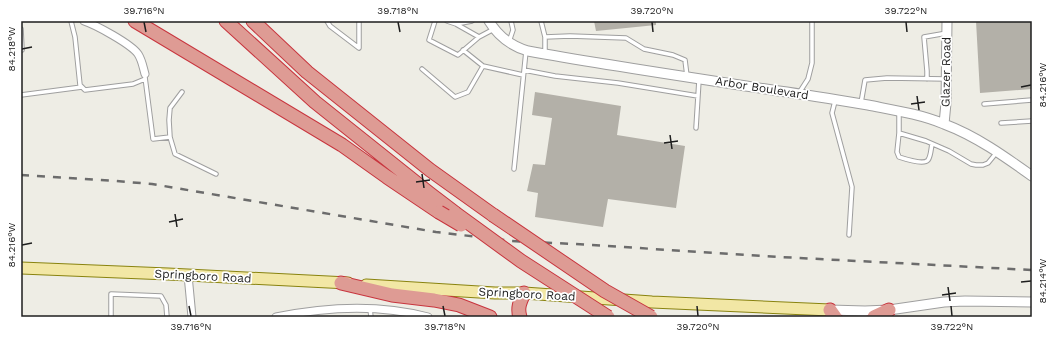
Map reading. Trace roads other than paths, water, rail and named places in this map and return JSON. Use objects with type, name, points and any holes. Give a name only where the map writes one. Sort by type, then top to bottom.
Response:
[{"type":"highway","points":[[135,21],[342,145],[439,212],[521,261],[608,317]]},
{"type":"highway","points":[[226,21],[315,102],[429,193],[521,261]]},
{"type":"highway","points":[[253,21],[307,72],[430,170],[605,291],[651,317]]},
{"type":"highway","points":[[341,283],[392,295],[434,300],[459,305],[490,317]]},
{"type":"highway","points":[[520,317],[518,311],[519,303],[524,293]]},
{"type":"highway","points":[[874,317],[889,310]]},
{"type":"main road","name":"Springboro Road","points":[[21,268],[188,275],[524,293],[832,314]]},
{"type":"street","points":[[84,21],[98,27],[132,48],[140,58],[145,77]]},
{"type":"street","name":"Glazer Road","points":[[944,124],[946,103],[947,21]]},
{"type":"street","name":"Arbor Boulevard","points":[[491,25],[509,43],[526,50],[589,62],[799,94],[913,114],[961,131],[997,152],[1032,176]]},
{"type":"street","points":[[188,275],[192,317]]},
{"type":"street","name":"Springboro Road","points":[[832,314],[889,310],[944,302],[1032,302]]},
{"type":"street","points":[[276,317],[330,310],[370,309],[402,312],[428,317]]},
{"type":"lane","points":[[71,21],[75,37],[80,85],[85,90],[133,84],[145,77],[153,139],[170,137]]},
{"type":"lane","points":[[327,21],[330,26],[359,48],[359,21]]},
{"type":"lane","points":[[435,21],[429,40],[458,55],[491,25]]},
{"type":"lane","points":[[447,21],[456,24],[479,37]]},
{"type":"lane","points":[[456,24],[472,21]]},
{"type":"lane","points":[[509,43],[513,30],[511,21]]},
{"type":"lane","points":[[541,21],[545,37],[545,54]]},
{"type":"lane","points":[[799,94],[808,78],[812,63],[812,21]]},
{"type":"lane","points":[[21,29],[22,50]]},
{"type":"lane","points":[[927,79],[924,36],[947,34]]},
{"type":"lane","points":[[545,37],[570,36],[626,38],[644,49],[674,55],[685,60],[687,66],[687,77]]},
{"type":"lane","points":[[463,50],[482,66],[523,75]]},
{"type":"lane","points":[[514,170],[526,50]]},
{"type":"lane","points":[[422,69],[455,97],[468,92],[482,66]]},
{"type":"lane","points":[[524,70],[555,76],[618,83],[698,96]]},
{"type":"lane","points":[[860,104],[865,80],[887,78],[946,79]]},
{"type":"lane","points":[[696,128],[699,79]]},
{"type":"lane","points":[[21,95],[82,87]]},
{"type":"lane","points":[[182,92],[170,108],[170,137],[175,154],[216,174]]},
{"type":"lane","points":[[835,100],[832,113],[852,187],[849,235]]},
{"type":"lane","points":[[984,104],[1032,100]]},
{"type":"lane","points":[[899,111],[897,152],[900,157],[906,160],[923,162],[928,160],[932,144]]},
{"type":"lane","points":[[1001,123],[1032,121]]},
{"type":"lane","points":[[898,133],[919,138],[949,151],[971,164],[976,165],[988,163],[997,152]]},
{"type":"lane","points":[[110,317],[111,294],[161,296],[166,305],[167,317]]},
{"type":"lane","points":[[370,309],[371,317]]},
{"type":"railway","points":[[21,175],[152,184],[436,232],[512,241],[1032,270]]}]
